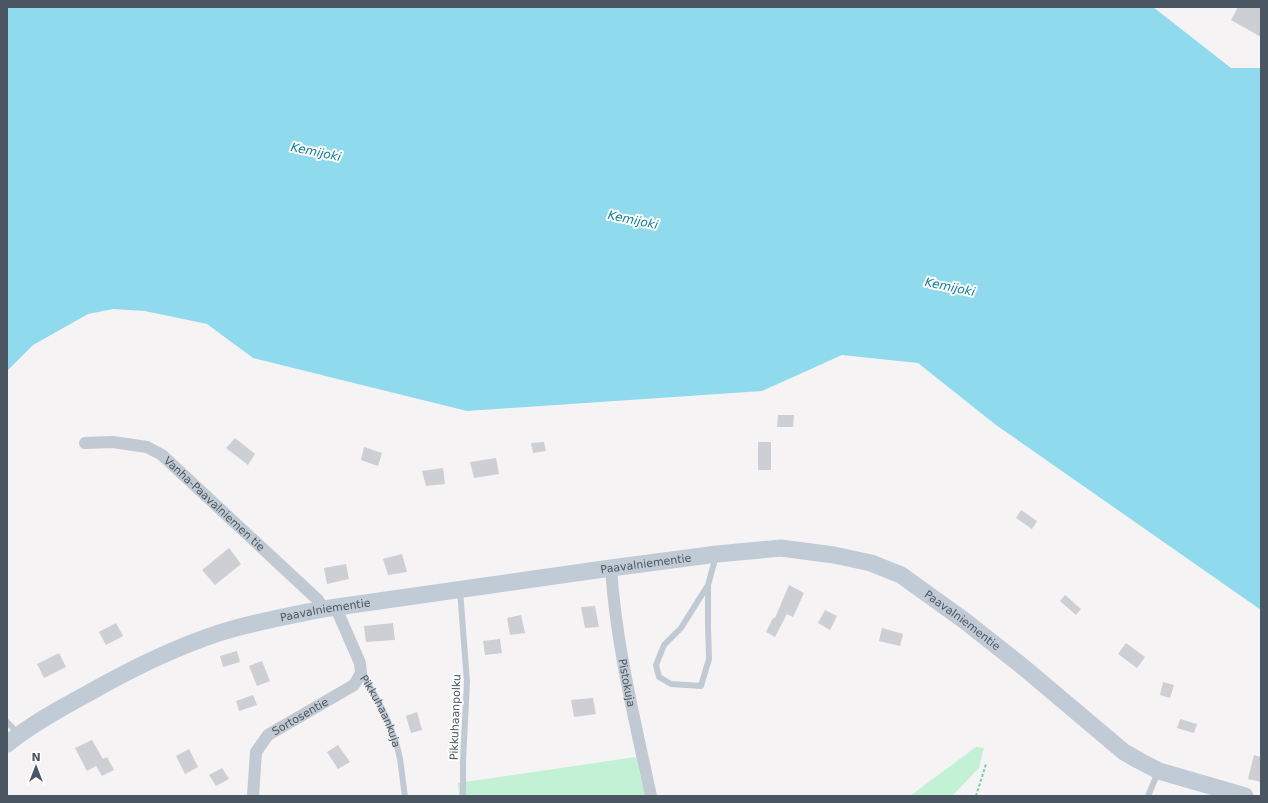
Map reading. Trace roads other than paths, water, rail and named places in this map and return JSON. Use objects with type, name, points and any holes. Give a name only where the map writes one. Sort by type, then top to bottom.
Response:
[{"type":"street","name":"Vanha-Paavalniemen tie","points":[[85,443],[113,442],[147,447],[162,455],[318,600],[329,608]]},
{"type":"street","name":"Paavalniementie","points":[[13,739],[61,708],[119,676],[173,651],[226,632],[275,618],[329,608],[611,568],[717,554],[780,548],[806,550],[834,555],[870,564],[901,575],[965,621],[1022,666],[1124,752],[1159,771],[1245,796]]},
{"type":"street","name":"Pistokuja","points":[[611,568],[613,601],[622,653],[651,796]]},
{"type":"street","name":"Pikkuhaankuja","points":[[329,608],[360,663],[361,673]]},
{"type":"street","name":"Sortosentie","points":[[253,796],[256,752],[268,736],[354,685],[361,673]]},
{"type":"lane","points":[[708,585],[709,660],[701,686],[671,684],[659,677],[656,665],[664,646],[681,628],[708,585],[717,554]]},
{"type":"lane","name":"Pikkuhaanpolku","points":[[460,590],[467,682],[463,761],[463,796]]},
{"type":"lane","name":"Pikkuhaankuja","points":[[361,673],[374,691],[393,737],[399,758],[405,796]]},
{"type":"lane","points":[[7,722],[13,739]]},
{"type":"lane","points":[[1148,796],[1159,771]]},
{"type":"water","name":"Kemijoki","points":[[7,7],[1153,7],[1231,68],[1261,68],[1261,610],[996,425],[918,363],[842,355],[762,391],[467,411],[253,358],[207,324],[145,311],[113,309],[88,314],[33,345],[7,371]]}]
